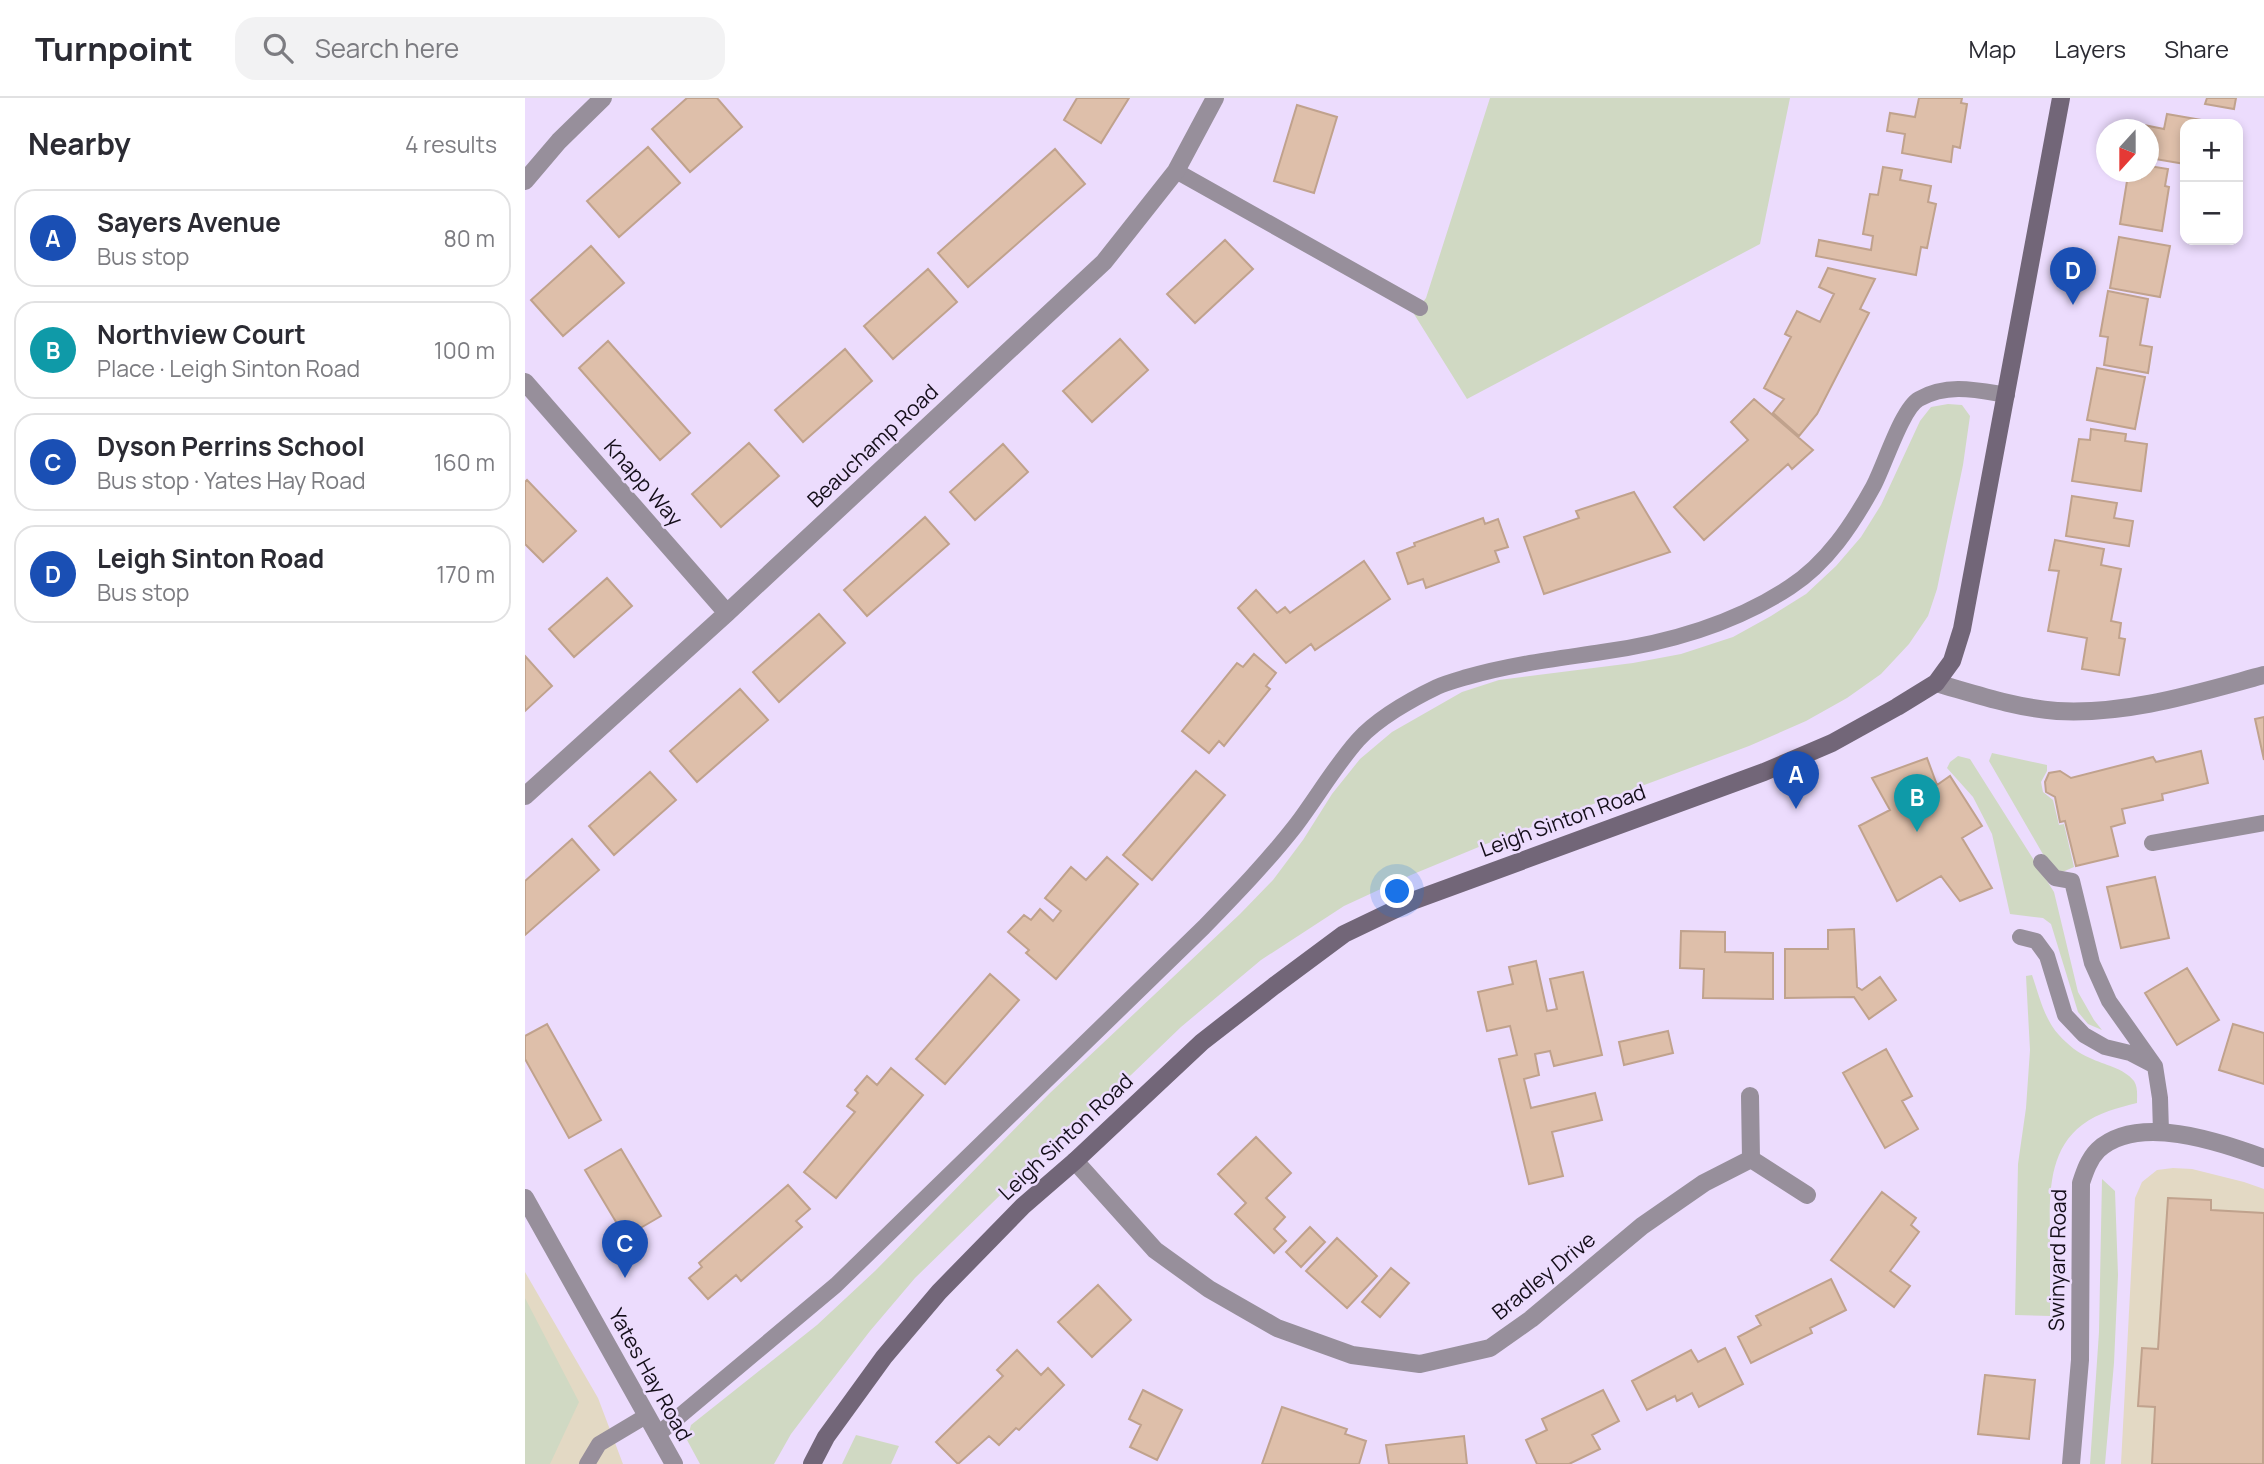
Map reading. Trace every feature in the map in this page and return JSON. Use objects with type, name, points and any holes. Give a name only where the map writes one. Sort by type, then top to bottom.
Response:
[{"type":"main road","name":"Leigh Sinton Road","points":[[812,1464],[826,1437],[877,1367],[939,1292],[1023,1206],[1202,1042],[1344,934],[1415,900],[1764,772],[1832,743],[1936,683],[1952,661],[1962,629],[2061,98]]},
{"type":"street","points":[[525,181],[559,141],[603,98]]},
{"type":"street","name":"Beauchamp Road","points":[[525,796],[727,613],[1104,262],[1176,171],[1215,98]]},
{"type":"street","name":"Knapp Way","points":[[525,382],[727,613]]},
{"type":"street","points":[[1936,683],[1999,701],[2057,710],[2114,709],[2171,700],[2264,674]]},
{"type":"street","points":[[1751,1096],[1751,1159],[1807,1195]]},
{"type":"street","name":"Swinyard Road","points":[[2071,1464],[2080,1360],[2081,1183],[2088,1164],[2097,1151],[2109,1142],[2143,1131],[2206,1140],[2264,1158]]},
{"type":"street","name":"Bradley Drive","points":[[1075,1161],[1155,1250],[1209,1289],[1277,1328],[1340,1351],[1420,1364],[1490,1348],[1531,1319],[1642,1226],[1704,1183],[1751,1159]]},
{"type":"street","name":"Yates Hay Road","points":[[525,1198],[674,1464]]},
{"type":"lane","points":[[1176,171],[1420,308]]},
{"type":"lane","points":[[657,1434],[836,1285],[1204,927],[1262,868],[1359,738],[1401,706],[1440,685],[1495,669],[1650,644],[1709,627],[1753,609],[1792,586],[1826,558],[1874,485],[1907,413],[1916,400],[1936,392],[1963,387],[2007,394]]},
{"type":"lane","points":[[2153,843],[2264,823]]},
{"type":"lane","points":[[2041,863],[2055,878],[2072,881],[2092,963],[2109,1001],[2155,1066],[2161,1132]]},
{"type":"lane","points":[[2020,937],[2036,941],[2047,956],[2064,1015],[2084,1035],[2105,1047],[2130,1052],[2155,1066]]},
{"type":"lane","points":[[587,1464],[599,1444],[646,1416]]},
{"type":"shaded area","points":[[2192,1169],[2264,1189],[2264,1464],[2121,1464],[2135,1198],[2142,1182],[2157,1170]]},
{"type":"shaded area","points":[[525,1272],[598,1398],[623,1464],[525,1464]]},
{"type":"green space","points":[[1490,98],[1790,98],[1760,244],[1467,399],[1414,314],[1426,298]]},
{"type":"green space","points":[[1962,405],[1970,416],[1963,465],[1937,589],[1928,616],[1909,644],[1881,674],[1847,698],[1806,721],[1749,746],[1486,844],[1411,875],[1344,906],[1261,960],[1181,1027],[1064,1133],[915,1278],[822,1393],[791,1434],[774,1464],[700,1464],[687,1440],[691,1425],[817,1325],[875,1271],[1050,1093],[1240,914],[1273,880],[1303,840],[1332,794],[1360,759],[1392,732],[1462,692],[1499,680],[1633,663],[1681,654],[1733,637],[1771,616],[1806,594],[1836,566],[1861,537],[1881,505],[1920,421],[1931,407]]},
{"type":"green space","points":[[1992,753],[2047,765],[2041,782],[2043,792],[2053,800],[2059,825],[2064,824],[2074,867],[2060,873],[2044,856],[1989,761]]},
{"type":"green space","points":[[1958,756],[1970,759],[2054,892],[2078,992],[2102,1030],[2088,1024],[2078,1012],[2051,924],[2043,918],[2010,914],[1992,834],[1973,797],[1947,768]]},
{"type":"green space","points":[[2032,975],[2046,1014],[2059,1035],[2081,1054],[2125,1073],[2134,1081],[2137,1092],[2137,1103],[2088,1121],[2070,1137],[2061,1150],[2050,1196],[2050,1316],[2015,1315],[2018,1164],[2030,1050],[2026,976]]},
{"type":"green space","points":[[2102,1179],[2115,1191],[2118,1275],[2105,1464],[2090,1464],[2099,1332]]},
{"type":"green space","points":[[525,1298],[579,1402],[550,1464],[525,1464]]},
{"type":"green space","points":[[856,1435],[899,1446],[891,1464],[842,1464]]},
{"type":"building","points":[[687,98],[717,98],[742,127],[690,172],[652,129]]},
{"type":"building","points":[[1077,98],[1129,98],[1101,143],[1064,120]]},
{"type":"building","points":[[1919,98],[1962,98],[1961,103],[1967,104],[1960,148],[1953,146],[1951,162],[1902,153],[1905,134],[1887,131],[1890,113],[1915,117]]},
{"type":"building","points":[[2207,98],[2236,98],[2234,109],[2205,104]]},
{"type":"building","points":[[1297,105],[1337,117],[1314,193],[1274,181]]},
{"type":"building","points":[[2167,114],[2196,119],[2180,119],[2180,163],[2159,160],[2159,128],[2164,129]]},
{"type":"building","points":[[648,147],[680,183],[619,237],[587,201]]},
{"type":"building","points":[[1055,149],[1085,184],[968,287],[938,253]]},
{"type":"building","points":[[1883,167],[1902,170],[1900,180],[1931,186],[1928,202],[1936,204],[1927,248],[1921,247],[1916,275],[1816,256],[1819,240],[1871,250],[1873,236],[1863,234],[1870,194],[1878,195]]},
{"type":"building","points":[[2159,168],[2168,169],[2165,186],[2169,187],[2162,231],[2120,224],[2127,182],[2159,182]]},
{"type":"building","points":[[2119,237],[2170,246],[2160,297],[2110,288]]},
{"type":"building","points":[[1225,240],[1253,269],[1195,323],[1167,294]]},
{"type":"building","points":[[591,246],[624,283],[563,336],[531,300]]},
{"type":"building","points":[[1828,268],[1875,279],[1860,309],[1869,313],[1817,414],[1799,436],[1773,413],[1784,399],[1764,388],[1791,337],[1785,334],[1797,311],[1820,322],[1834,294],[1819,287]]},
{"type":"building","points":[[928,269],[957,302],[893,359],[864,326]]},
{"type":"building","points":[[2108,291],[2148,299],[2140,345],[2152,347],[2148,373],[2104,365],[2108,337],[2100,336]]},
{"type":"building","points":[[1120,339],[1148,370],[1092,422],[1063,391]]},
{"type":"building","points":[[608,341],[690,433],[660,460],[579,368]]},
{"type":"building","points":[[845,349],[872,381],[803,442],[775,410]]},
{"type":"building","points":[[2097,368],[2145,377],[2135,429],[2087,420]]},
{"type":"building","points":[[1754,399],[1813,450],[1792,469],[1788,464],[1704,540],[1674,507],[1748,440],[1731,422]]},
{"type":"building","points":[[2091,429],[2126,434],[2125,441],[2147,444],[2141,491],[2072,481],[2079,439],[2090,440]]},
{"type":"building","points":[[749,443],[779,476],[721,527],[692,494]]},
{"type":"building","points":[[1003,444],[1028,472],[975,520],[950,492]]},
{"type":"building","points":[[527,480],[576,531],[543,562],[525,544]]},
{"type":"building","points":[[1634,492],[1670,552],[1544,594],[1524,537],[1579,518],[1576,511]]},
{"type":"building","points":[[2072,496],[2117,503],[2114,518],[2133,521],[2129,546],[2066,536]]},
{"type":"building","points":[[925,517],[949,544],[867,616],[844,590]]},
{"type":"building","points":[[1483,518],[1485,524],[1498,519],[1508,547],[1495,551],[1499,562],[1426,588],[1423,579],[1408,584],[1397,553],[1415,546],[1414,543]]},
{"type":"building","points":[[2055,540],[2104,549],[2101,565],[2121,569],[2111,621],[2121,623],[2119,638],[2125,639],[2119,675],[2082,669],[2087,638],[2048,631],[2059,571],[2049,570]]},
{"type":"building","points":[[1364,561],[1390,599],[1315,650],[1311,644],[1286,663],[1238,608],[1256,590],[1277,613],[1285,607],[1290,613]]},
{"type":"building","points":[[607,578],[632,606],[574,657],[549,629]]},
{"type":"building","points":[[819,614],[845,643],[779,702],[753,672]]},
{"type":"building","points":[[1254,654],[1276,673],[1266,686],[1270,689],[1224,746],[1219,741],[1209,753],[1182,731],[1237,663],[1243,667]]},
{"type":"building","points":[[525,656],[552,686],[525,711]]},
{"type":"building","points":[[740,689],[768,720],[697,782],[670,751]]},
{"type":"building","points":[[2264,717],[2264,760],[2255,719]]},
{"type":"building","points":[[2201,751],[2208,783],[2162,794],[2163,800],[2122,809],[2125,823],[2111,827],[2118,856],[2076,866],[2065,821],[2060,822],[2055,797],[2046,792],[2045,782],[2049,773],[2060,771],[2071,778],[2153,757],[2156,762]]},
{"type":"building","points":[[1927,758],[1937,785],[1950,776],[1982,826],[1962,838],[1992,888],[1960,901],[1941,876],[1897,901],[1859,826],[1890,810],[1872,778]]},
{"type":"building","points":[[1196,771],[1225,795],[1152,880],[1123,855]]},
{"type":"building","points":[[650,772],[676,800],[614,855],[589,826]]},
{"type":"building","points":[[572,839],[599,870],[525,935],[525,881]]},
{"type":"building","points":[[1107,857],[1138,884],[1056,979],[1026,953],[1029,950],[1008,932],[1024,915],[1031,920],[1040,909],[1053,921],[1061,911],[1045,898],[1071,867],[1086,880]]},
{"type":"building","points":[[2155,877],[2169,938],[2121,948],[2107,887]]},
{"type":"building","points":[[1854,929],[1857,987],[1862,990],[1880,977],[1896,1000],[1869,1019],[1854,997],[1785,998],[1785,949],[1828,949],[1828,930]]},
{"type":"building","points":[[1681,931],[1725,932],[1725,952],[1773,953],[1773,999],[1703,998],[1704,969],[1680,968]]},
{"type":"building","points":[[1536,961],[1547,1011],[1557,1009],[1550,979],[1583,972],[1602,1055],[1554,1066],[1550,1051],[1535,1054],[1539,1075],[1524,1079],[1531,1108],[1595,1093],[1602,1120],[1552,1132],[1563,1176],[1529,1184],[1499,1059],[1517,1055],[1510,1026],[1487,1031],[1478,992],[1513,984],[1509,967]]},
{"type":"building","points":[[2187,968],[2219,1020],[2177,1045],[2145,993]]},
{"type":"building","points":[[990,974],[1019,1000],[945,1084],[916,1059]]},
{"type":"building","points":[[547,1024],[601,1120],[569,1138],[525,1059],[525,1036]]},
{"type":"building","points":[[2233,1024],[2264,1033],[2264,1084],[2219,1070]]},
{"type":"building","points":[[1668,1031],[1673,1053],[1624,1065],[1619,1042]]},
{"type":"building","points":[[1886,1049],[1912,1096],[1902,1101],[1918,1129],[1885,1148],[1843,1073]]},
{"type":"building","points":[[891,1068],[923,1095],[836,1198],[804,1172],[855,1112],[847,1106],[858,1093],[855,1090],[867,1076],[877,1085]]},
{"type":"building","points":[[1256,1137],[1291,1173],[1266,1198],[1285,1217],[1274,1229],[1286,1241],[1274,1253],[1235,1214],[1246,1203],[1218,1174]]},
{"type":"building","points":[[621,1149],[661,1216],[625,1237],[585,1170]]},
{"type":"building","points":[[788,1185],[810,1209],[796,1221],[802,1227],[741,1281],[736,1275],[708,1299],[689,1278],[702,1267],[699,1263]]},
{"type":"building","points":[[1882,1192],[1916,1218],[1911,1225],[1919,1232],[1890,1271],[1910,1286],[1894,1307],[1831,1260]]},
{"type":"building","points":[[2168,1198],[2211,1200],[2211,1210],[2264,1213],[2263,1464],[2152,1464],[2155,1407],[2138,1406],[2142,1348],[2158,1349]]},
{"type":"building","points":[[1310,1227],[1325,1242],[1301,1267],[1286,1252]]},
{"type":"building","points":[[1337,1238],[1377,1276],[1347,1308],[1306,1271]]},
{"type":"building","points":[[1391,1268],[1409,1283],[1380,1317],[1362,1302]]},
{"type":"building","points":[[1831,1279],[1846,1310],[1810,1328],[1812,1333],[1751,1363],[1738,1337],[1761,1325],[1756,1316]]},
{"type":"building","points":[[1098,1285],[1131,1320],[1092,1357],[1058,1322]]},
{"type":"building","points":[[1725,1348],[1743,1384],[1699,1407],[1692,1393],[1677,1401],[1675,1396],[1647,1410],[1632,1381],[1691,1350],[1698,1362]]},
{"type":"building","points":[[1017,1350],[1041,1375],[1048,1368],[1064,1385],[1019,1430],[1016,1428],[999,1445],[989,1436],[958,1464],[936,1442],[1003,1376],[997,1370]]},
{"type":"building","points":[[1985,1375],[2035,1380],[2029,1439],[1978,1434]]},
{"type":"building","points":[[1143,1390],[1182,1410],[1157,1460],[1130,1447],[1141,1425],[1129,1419]]},
{"type":"building","points":[[1603,1390],[1619,1421],[1592,1435],[1600,1449],[1569,1464],[1537,1464],[1526,1440],[1547,1430],[1542,1419]]},
{"type":"building","points":[[1282,1407],[1347,1429],[1345,1434],[1366,1441],[1359,1464],[1262,1464]]},
{"type":"building","points":[[1464,1436],[1467,1464],[1389,1464],[1386,1445]]},
{"type":"place","name":"Leigh Sinton Road","points":[[2073,305]]},
{"type":"place","name":"Sayers Avenue","points":[[1796,809]]},
{"type":"place","name":"Northview Court","points":[[1917,832]]},
{"type":"place","name":"Dyson Perrins School","points":[[625,1278]]}]
